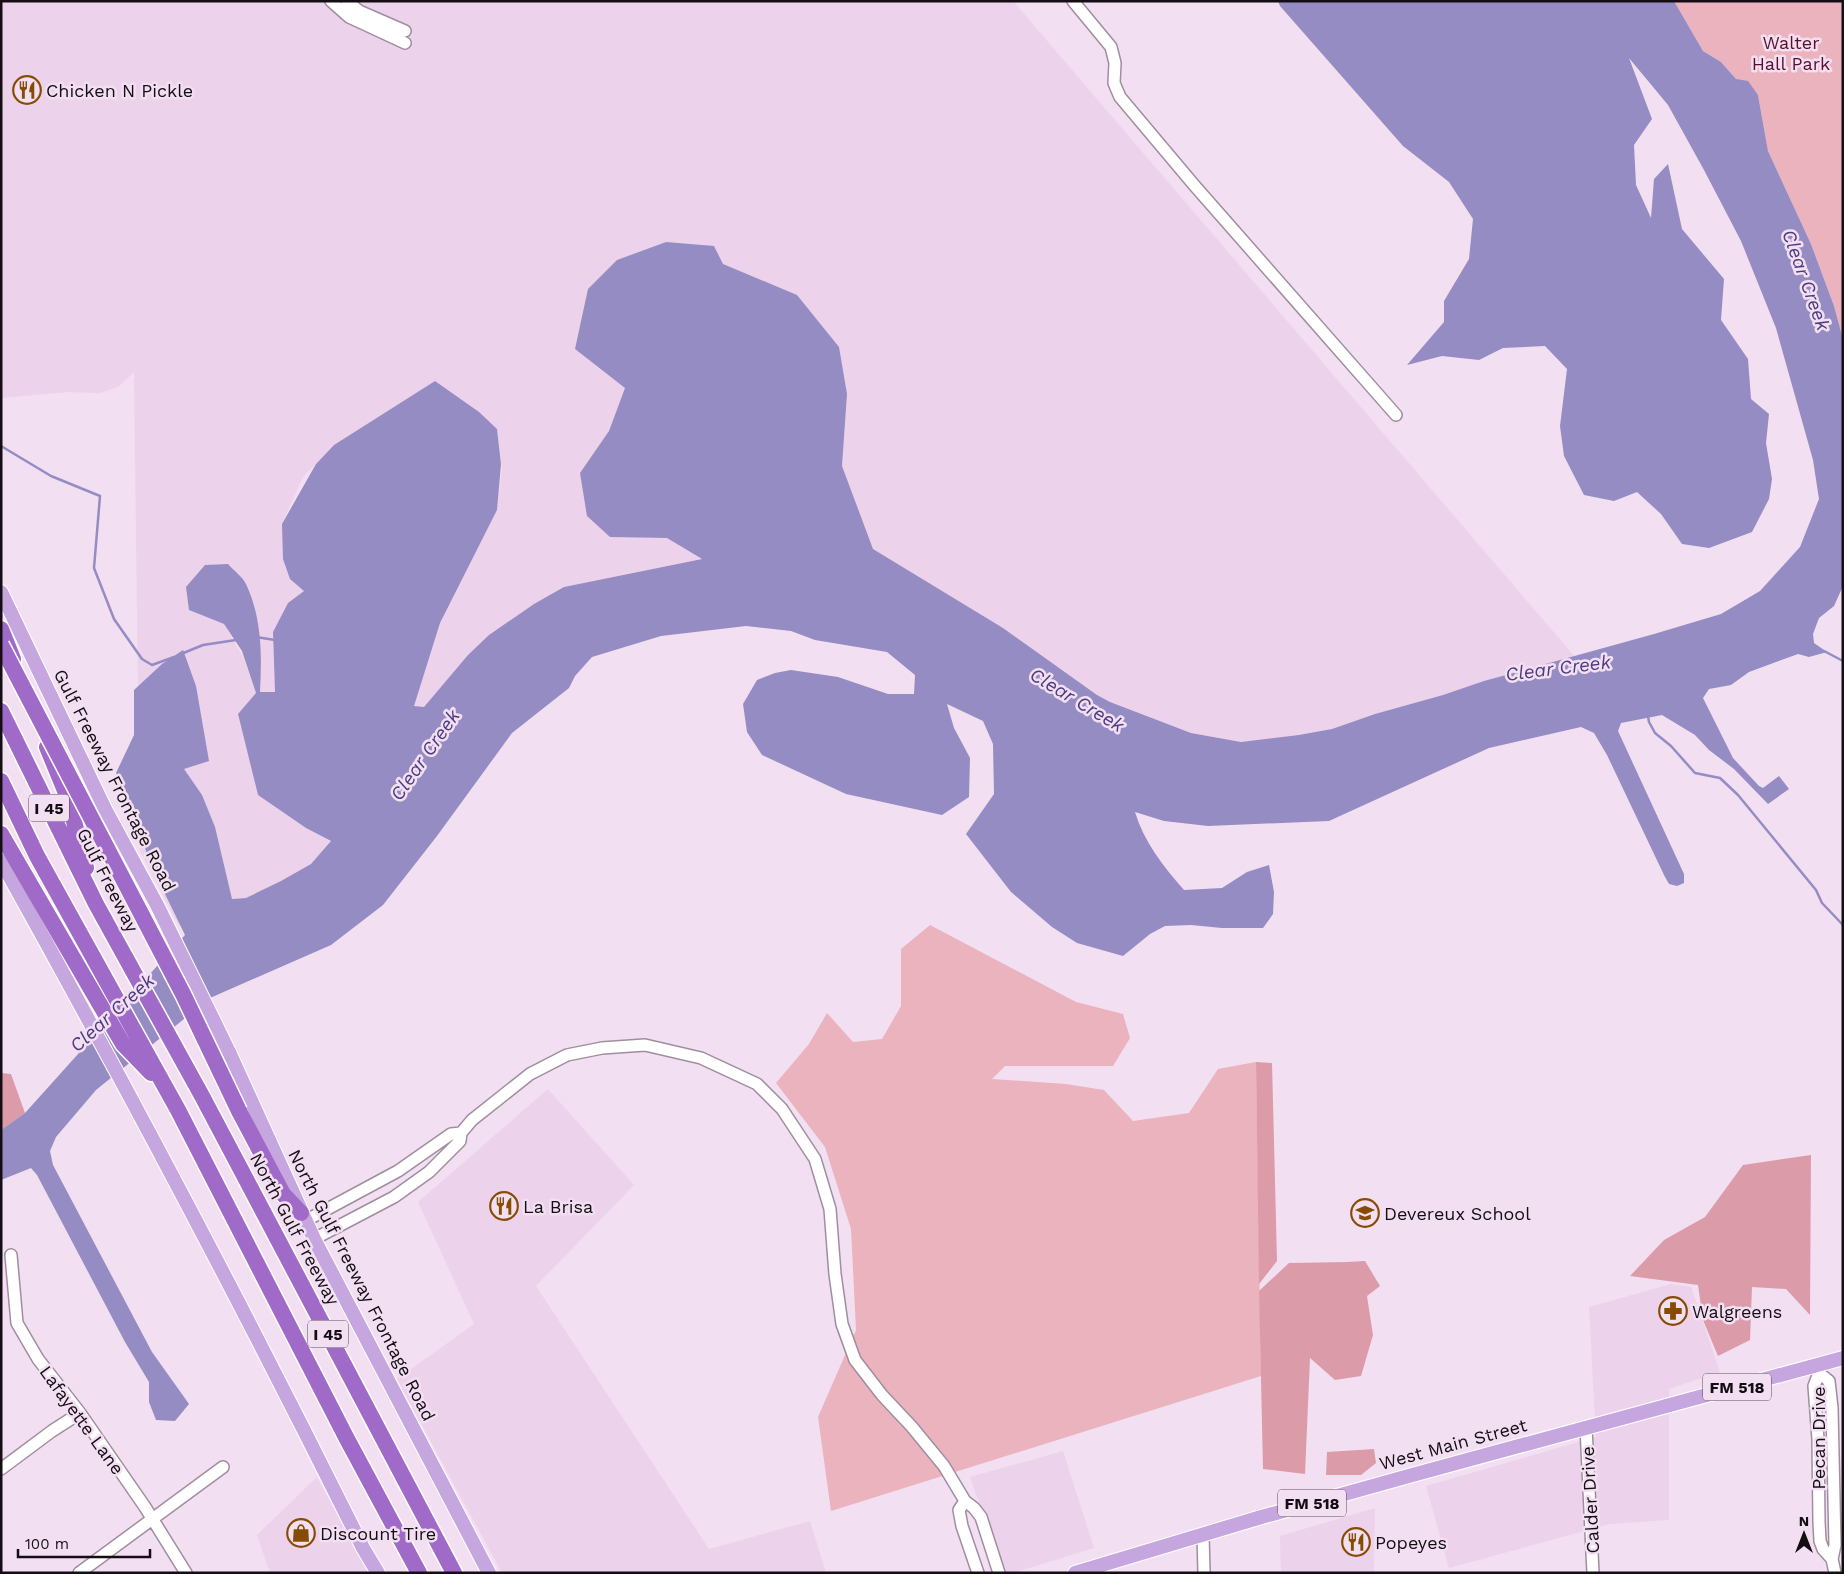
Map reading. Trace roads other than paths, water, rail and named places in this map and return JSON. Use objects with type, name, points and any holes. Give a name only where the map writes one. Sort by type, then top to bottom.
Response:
[{"type":"highway","points":[[1,629],[68,798],[96,904]]},
{"type":"highway","points":[[1,645],[179,986],[283,1194],[303,1217]]},
{"type":"highway","name":"Gulf Freeway","points":[[1,711],[96,904],[126,960]]},
{"type":"highway","name":"I 45","points":[[1,781],[38,856],[178,1110],[347,1439],[419,1573]]},
{"type":"highway","points":[[1,834],[123,1044],[167,1090]]},
{"type":"highway","name":"North Gulf Freeway","points":[[126,960],[202,1096],[454,1573]]},
{"type":"main road","name":"Gulf Freeway Frontage Road","points":[[1,592],[105,809],[157,905],[195,984]]},
{"type":"main road","points":[[1,861],[136,1106],[264,1350],[363,1548],[378,1573]]},
{"type":"main road","name":"North Gulf Freeway Frontage Road","points":[[195,984],[229,1052],[314,1240],[489,1573]]},
{"type":"main road","name":"West Main Street","points":[[1075,1573],[1203,1534],[1586,1426],[1818,1369],[1843,1358]]},
{"type":"street","points":[[331,1],[349,17],[405,37],[359,11],[347,1]]},
{"type":"street","points":[[1073,1],[1111,47],[1115,63],[1114,83],[1120,97],[1194,185],[1396,415]]},
{"type":"street","points":[[314,1240],[394,1197],[429,1172],[460,1141],[461,1133],[472,1120],[530,1074],[567,1055],[602,1048],[645,1045],[701,1058],[757,1084],[782,1109],[815,1159],[830,1209],[835,1274],[842,1324],[855,1360],[882,1395],[912,1427],[944,1466],[965,1501],[981,1517],[999,1573]]},
{"type":"street","points":[[303,1217],[398,1171],[451,1134],[461,1133]]},
{"type":"street","name":"Lafayette Lane","points":[[11,1254],[17,1323],[38,1359],[80,1413],[186,1573]]},
{"type":"street","name":"Pecan Drive","points":[[1818,1369],[1829,1380],[1832,1408],[1835,1545],[1832,1559],[1835,1573]]},
{"type":"street","points":[[1,1469],[52,1431],[80,1413]]},
{"type":"street","name":"Calder Drive","points":[[1586,1426],[1593,1573]]},
{"type":"street","points":[[79,1573],[223,1466]]},
{"type":"street","points":[[965,1501],[959,1510],[962,1526],[978,1573]]},
{"type":"street","points":[[1203,1534],[1204,1573]]},
{"type":"water","name":"Clear Creek","points":[[1278,1],[1674,1],[1703,51],[1721,62],[1736,79],[1748,81],[1758,95],[1768,151],[1811,244],[1834,306],[1843,339],[1843,586],[1834,606],[1819,618],[1813,634],[1814,643],[1827,652],[1809,657],[1798,654],[1749,672],[1731,685],[1709,689],[1703,698],[1733,758],[1759,786],[1763,788],[1779,776],[1789,789],[1768,804],[1734,769],[1709,750],[1695,735],[1662,715],[1621,723],[1618,731],[1684,874],[1684,883],[1677,886],[1669,884],[1664,875],[1607,755],[1594,733],[1581,727],[1489,748],[1329,821],[1208,826],[1164,821],[1135,812],[1155,853],[1184,890],[1222,888],[1247,872],[1269,865],[1274,892],[1273,914],[1263,928],[1222,928],[1191,925],[1165,926],[1150,934],[1123,956],[1077,943],[1052,927],[1011,892],[966,834],[994,794],[993,744],[983,721],[947,704],[954,728],[970,758],[969,797],[942,815],[846,794],[762,755],[747,732],[743,704],[757,680],[775,673],[791,670],[838,677],[888,694],[914,694],[915,675],[887,652],[815,640],[791,631],[746,626],[661,636],[592,657],[575,676],[569,688],[512,733],[437,836],[383,905],[331,945],[210,998],[96,1090],[56,1137],[50,1151],[53,1165],[152,1352],[189,1404],[175,1421],[156,1420],[149,1402],[149,1382],[125,1342],[37,1175],[31,1168],[1,1180],[1,1130],[25,1113],[185,935],[148,859],[137,816],[116,773],[134,735],[134,690],[162,664],[183,650],[196,686],[209,761],[184,769],[202,795],[215,827],[232,899],[246,898],[311,864],[331,841],[306,828],[258,795],[238,714],[256,693],[242,651],[224,624],[189,610],[186,587],[205,565],[228,564],[243,579],[255,610],[260,637],[260,692],[275,692],[273,632],[288,603],[304,591],[290,579],[283,559],[282,524],[316,464],[334,445],[435,381],[479,412],[497,429],[501,464],[497,510],[440,623],[414,706],[424,707],[468,655],[489,635],[534,604],[564,587],[702,559],[667,538],[610,537],[587,516],[580,473],[609,431],[625,388],[575,349],[588,289],[617,260],[666,242],[714,246],[723,264],[797,295],[839,347],[847,394],[842,466],[873,549],[1003,628],[1097,695],[1110,702],[1191,733],[1241,742],[1332,729],[1484,681],[1721,614],[1760,591],[1800,547],[1819,499],[1813,460],[1776,328],[1741,241],[1704,170],[1668,105],[1629,58],[1652,119],[1634,145],[1636,185],[1651,218],[1654,179],[1668,164],[1682,229],[1724,279],[1721,320],[1748,359],[1751,399],[1769,414],[1766,443],[1772,479],[1769,499],[1752,532],[1709,548],[1682,544],[1661,514],[1637,492],[1614,501],[1584,495],[1564,456],[1560,426],[1567,369],[1545,346],[1503,348],[1479,360],[1442,356],[1407,365],[1444,322],[1444,301],[1469,259],[1473,219],[1449,182],[1403,146],[1280,6]]},
{"type":"waterway","points":[[1,446],[51,476],[100,496],[94,568],[114,619],[142,659],[152,665],[174,657]]},
{"type":"waterway","points":[[256,637],[275,640]]},
{"type":"waterway","points":[[181,654],[203,645],[236,640]]},
{"type":"waterway","points":[[1824,651],[1843,661]]},
{"type":"waterway","points":[[1648,716],[1655,733],[1671,746],[1695,773],[1720,778],[1738,795],[1816,890],[1822,903],[1843,925]]},
{"type":"place","name":"Chicken N Pickle","points":[[27,90]]},
{"type":"place","name":"La Brisa","points":[[504,1206]]},
{"type":"place","name":"Devereux School","points":[[1365,1213]]},
{"type":"place","name":"Walgreens","points":[[1673,1311]]},
{"type":"place","name":"Discount Tire","points":[[301,1533]]},
{"type":"place","name":"Popeyes","points":[[1356,1542]]},
{"type":"park label","name":"Walter Hall Park","points":[[1791,52]]}]
